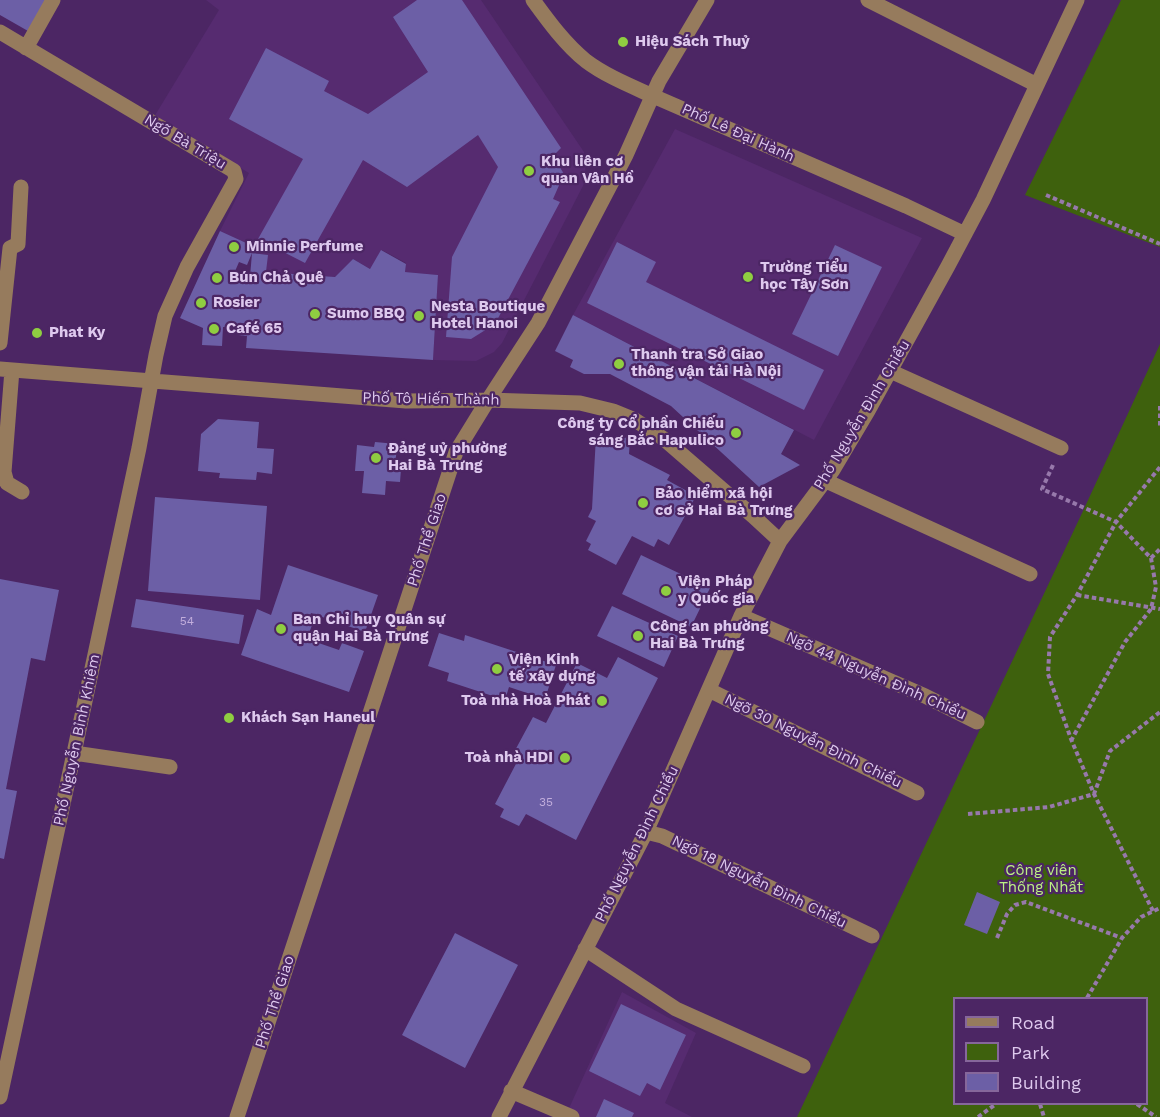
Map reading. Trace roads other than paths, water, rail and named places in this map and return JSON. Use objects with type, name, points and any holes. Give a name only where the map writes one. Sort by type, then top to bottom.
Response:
[{"type":"street","points":[[26,48],[53,0]]},
{"type":"street","name":"Phố Lê Đại Hành","points":[[533,0],[554,30],[586,61],[612,77],[965,234]]},
{"type":"street","name":"Phố Thể Giao","points":[[237,1117],[456,452],[538,323],[626,154],[659,81],[707,0]]},
{"type":"street","points":[[868,0],[1037,85]]},
{"type":"street","name":"Phố Nguyễn Đình Chiểu","points":[[499,1117],[646,832],[741,616],[780,541],[833,470],[965,234],[1077,0]]},
{"type":"street","name":"Ngõ Bà Triệu","points":[[0,32],[234,171],[236,179],[187,267],[165,316],[152,381]]},
{"type":"street","points":[[0,343],[10,248],[18,244],[21,187]]},
{"type":"street","points":[[6,369],[4,483],[22,492]]},
{"type":"street","name":"Phố Tô Hiến Thành","points":[[6,369],[406,401],[488,400],[580,403],[613,411],[635,420],[664,439],[780,541]]},
{"type":"street","points":[[890,371],[1061,448]]},
{"type":"street","name":"Phố Nguyễn Bỉnh Khiêm","points":[[0,1097],[75,753],[152,381]]},
{"type":"street","points":[[825,481],[1030,574]]},
{"type":"street","name":"Ngõ 44 Nguyễn Đình Chiểu","points":[[741,616],[977,722]]},
{"type":"street","name":"Ngõ 30 Nguyễn Đình Chiểu","points":[[709,690],[917,793]]},
{"type":"street","points":[[75,753],[171,766]]},
{"type":"street","name":"Ngõ 18 Nguyễn Đình Chiểu","points":[[646,832],[662,836],[872,936]]},
{"type":"street","points":[[585,949],[676,1009],[803,1066]]},
{"type":"street","points":[[511,1091],[572,1117]]},
{"type":"place","name":"Hiệu Sách Thuỷ","points":[[623,42]]},
{"type":"place","name":"Khu liên cơ quan Vân Hồ","points":[[529,171]]},
{"type":"place","name":"Minnie Perfume","points":[[234,247]]},
{"type":"place","name":"Trường Tiểu học Tây Sơn","points":[[748,277]]},
{"type":"place","name":"Bún Chả Quê","points":[[217,278]]},
{"type":"place","name":"Rosier","points":[[201,303]]},
{"type":"place","name":"Sumo BBQ","points":[[315,314]]},
{"type":"place","name":"Nesta Boutique Hotel Hanoi","points":[[419,316]]},
{"type":"place","name":"Café 65","points":[[214,329]]},
{"type":"place","name":"Phat Ky","points":[[37,333]]},
{"type":"place","name":"Thanh tra Sở Giao thông vận tải Hà Nội","points":[[619,364]]},
{"type":"place","name":"Công ty Cổ phần Chiếu sáng Bắc Hapulico","points":[[736,433]]},
{"type":"place","name":"Đảng uỷ phường Hai Bà Trưng","points":[[376,458]]},
{"type":"place","name":"Bảo hiểm xã hội cơ sở Hai Bà Trưng","points":[[643,503]]},
{"type":"place","name":"Viện Pháp y Quốc gia","points":[[666,591]]},
{"type":"place","name":"Ban Chỉ huy Quân sự quận Hai Bà Trưng","points":[[281,629]]},
{"type":"place","name":"Công an phường Hai Bà Trưng","points":[[638,636]]},
{"type":"place","name":"Viện Kinh tế xây dựng","points":[[497,669]]},
{"type":"place","name":"Toà nhà Hoà Phát","points":[[602,701]]},
{"type":"place","name":"Khách Sạn Haneul","points":[[229,718]]},
{"type":"place","name":"Toà nhà HDI","points":[[565,758]]},
{"type":"park label","name":"Công viên Thống Nhất","points":[[1041,880]]}]
